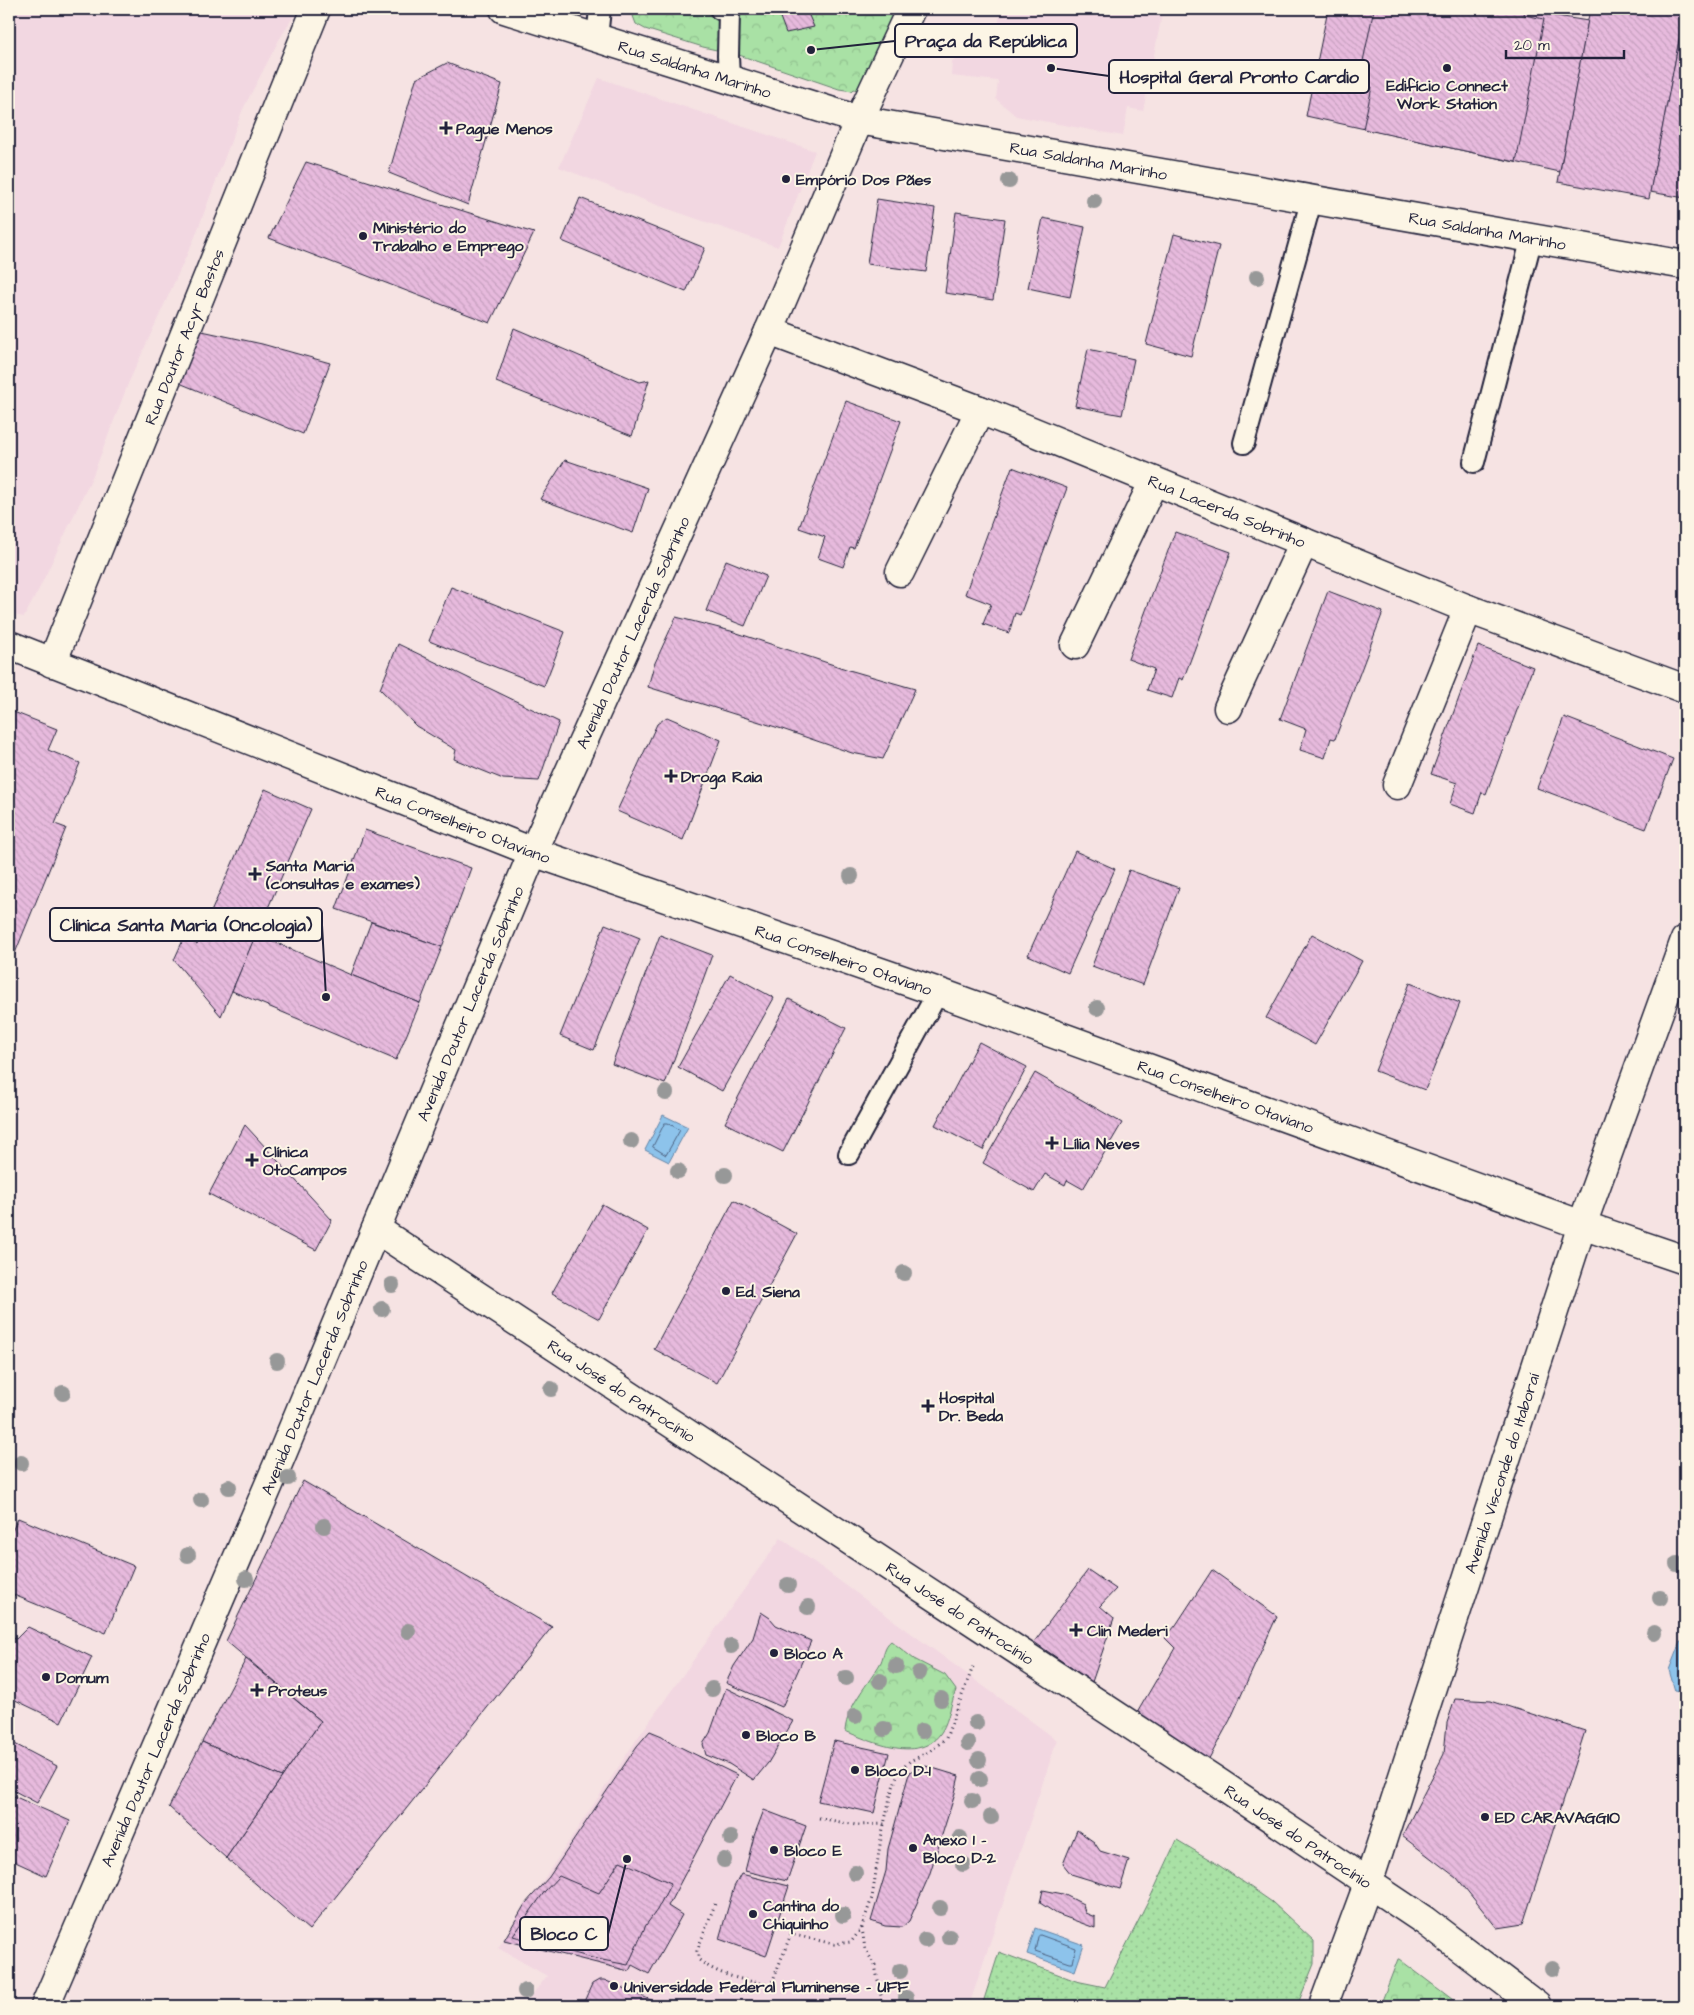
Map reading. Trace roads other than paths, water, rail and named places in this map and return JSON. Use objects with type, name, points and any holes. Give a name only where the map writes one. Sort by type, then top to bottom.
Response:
[{"type":"street","name":"Rua Doutor Acyr Bastos","points":[[52,663],[316,9]]},
{"type":"street","name":"Rua Saldanha Marinho","points":[[504,9],[859,120],[1685,265]]},
{"type":"street","name":"Avenida Doutor Lacerda Sobrinho","points":[[45,2006],[276,1468],[533,852],[770,331],[859,120],[911,9]]},
{"type":"street","name":"Rua Lacerda Sobrinho","points":[[770,331],[980,410],[1468,610],[1685,689]]},
{"type":"street","points":[[900,572],[980,410]]},
{"type":"street","points":[[1076,645],[1154,481]]},
{"type":"street","points":[[1228,708],[1304,542]]},
{"type":"street","points":[[1397,785],[1468,610]]},
{"type":"street","name":"Rua Conselheiro Otaviano","points":[[9,645],[533,852],[938,992],[1582,1225],[1685,1260]]},
{"type":"street","name":"Avenida Visconde do Itaboraí","points":[[1323,2006],[1368,1884],[1582,1225],[1685,940]]},
{"type":"street","name":"Rua José do Patrocínio","points":[[376,1229],[1211,1778],[1425,1921],[1537,2006]]},
{"type":"lane","points":[[597,38],[600,9]]},
{"type":"lane","points":[[720,9],[730,12],[729,79]]},
{"type":"lane","points":[[1244,443],[1312,198]]},
{"type":"lane","points":[[1474,462],[1532,237]]},
{"type":"lane","points":[[849,1154],[938,992]]},
{"type":"water","points":[[663,1115],[688,1127],[669,1162],[645,1150]]},
{"type":"water","points":[[1680,1642],[1685,1643],[1685,1693],[1675,1691],[1669,1670]]},
{"type":"water","points":[[1035,1928],[1084,1945],[1075,1971],[1027,1954]]},
{"type":"place","name":"Praça da República","points":[[811,50]]},
{"type":"place","name":"Hospital Geral Pronto Cardio","points":[[1051,68]]},
{"type":"place","name":"Edifício Connect Work Station","points":[[1447,68]]},
{"type":"place","name":"Pague Menos","points":[[446,128]]},
{"type":"place","name":"Empório Dos Pães","points":[[786,179]]},
{"type":"place","name":"Ministério do Trabalho e Emprego","points":[[363,236]]},
{"type":"place","name":"Droga Raia","points":[[671,776]]},
{"type":"place","name":"Santa Maria (consultas e exames)","points":[[255,874]]},
{"type":"place","name":"Clínica Santa Maria (Oncologia)","points":[[326,997]]},
{"type":"place","name":"Lília Neves","points":[[1052,1143]]},
{"type":"place","name":"Clínica OtoCampos","points":[[252,1160]]},
{"type":"place","name":"Ed. Siena","points":[[726,1291]]},
{"type":"place","name":"Hospital Dr. Beda","points":[[928,1406]]},
{"type":"place","name":"Clin Mederi","points":[[1076,1630]]},
{"type":"place","name":"Bloco A","points":[[774,1653]]},
{"type":"place","name":"Domum","points":[[46,1677]]},
{"type":"place","name":"Proteus","points":[[257,1690]]},
{"type":"place","name":"Bloco B","points":[[746,1735]]},
{"type":"place","name":"Bloco D-1","points":[[855,1770]]},
{"type":"place","name":"ED CARAVAGGIO","points":[[1485,1817]]},
{"type":"place","name":"Anexo 1 - Bloco D-2","points":[[913,1848]]},
{"type":"place","name":"Bloco E","points":[[774,1850]]},
{"type":"place","name":"Bloco C","points":[[627,1859]]},
{"type":"place","name":"Cantina do Chiquinho","points":[[753,1914]]},
{"type":"place","name":"Universidade Federal Fluminense - UFF","points":[[614,1986]]}]
